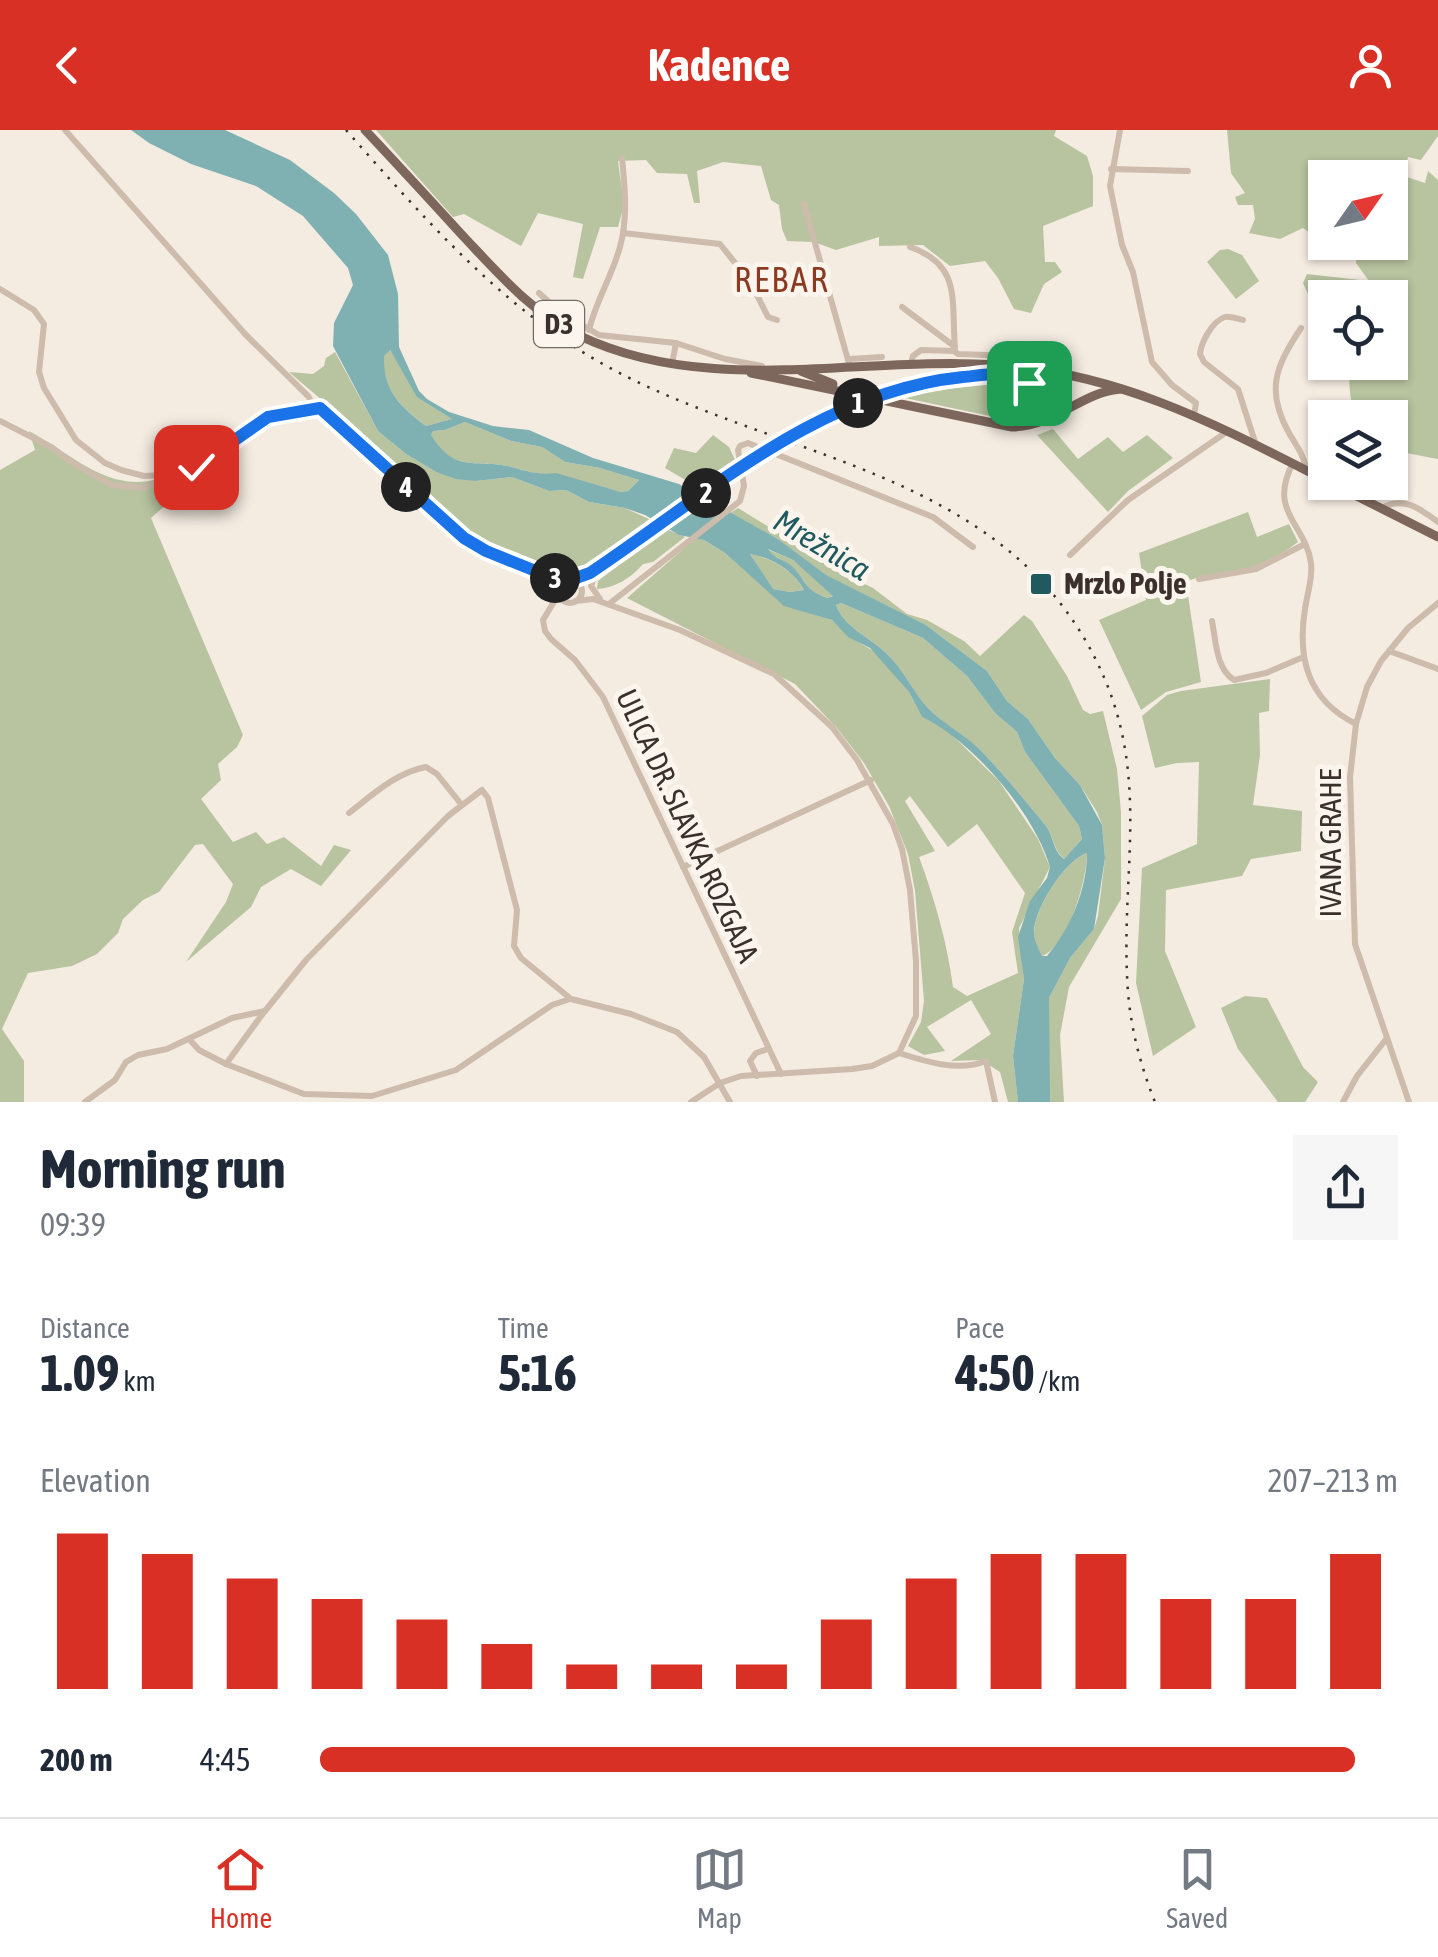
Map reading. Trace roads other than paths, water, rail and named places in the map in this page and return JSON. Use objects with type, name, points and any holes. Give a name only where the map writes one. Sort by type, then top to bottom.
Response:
[{"type":"main road","name":"D3","points":[[366,130],[509,285],[552,320],[608,348],[672,364],[728,368],[798,369],[850,363],[998,365],[1111,383],[1228,430],[1306,470]]},
{"type":"main road","name":"D3","points":[[728,368],[1012,427],[1042,424],[1112,390],[1136,391]]},
{"type":"main road","points":[[798,369],[859,394]]},
{"type":"main road","points":[[1012,427],[1024,422],[1033,411],[1044,372]]},
{"type":"main road","name":"D3","points":[[1364,500],[1438,536]]},
{"type":"street","points":[[65,130],[181,264],[308,396],[315,408],[331,416],[464,538],[542,574],[568,579],[593,599],[680,630],[774,674],[832,727],[871,780],[902,849],[916,961],[916,1016],[899,1054]]},
{"type":"street","points":[[1120,130],[1110,186],[1152,362],[1172,385],[1194,400],[1194,415]]},
{"type":"street","points":[[589,330],[623,232],[626,204],[622,158]]},
{"type":"street","points":[[1111,169],[1188,171]]},
{"type":"street","points":[[804,204],[850,363],[882,357]]},
{"type":"street","points":[[623,232],[720,244],[751,283],[768,317],[778,320]]},
{"type":"street","points":[[910,247],[930,256],[948,272],[955,349]]},
{"type":"street","points":[[0,288],[34,310],[44,324],[39,372],[58,415],[76,440],[105,462],[144,476],[185,474],[268,417],[315,408]]},
{"type":"street","points":[[539,293],[560,312],[599,336],[676,343],[725,359],[778,369]]},
{"type":"street","points":[[902,306],[955,349]]},
{"type":"street","points":[[1243,320],[1227,316],[1221,319],[1203,341],[1200,354],[1204,362],[1238,389],[1256,445]]},
{"type":"street","points":[[1302,328],[1282,357],[1275,390],[1278,413],[1304,459],[1306,470]]},
{"type":"street","points":[[672,364],[676,343]]},
{"type":"street","points":[[911,364],[912,356],[922,350],[955,349],[1014,356]]},
{"type":"street","points":[[549,611],[568,579],[598,568],[810,424],[866,399],[917,384],[1044,372]]},
{"type":"street","points":[[1011,374],[1026,380],[1032,388],[1033,411]]},
{"type":"street","points":[[0,421],[112,485],[144,488],[176,474]]},
{"type":"street","points":[[1070,555],[1128,500],[1228,430]]},
{"type":"street","points":[[607,604],[740,501],[744,486],[738,450],[748,443],[933,516],[974,547]]},
{"type":"street","points":[[1293,464],[1283,487],[1290,521],[1310,556],[1312,574],[1302,625],[1301,658],[1327,707],[1356,724]]},
{"type":"street","points":[[1380,508],[1406,503],[1438,522]]},
{"type":"street","points":[[1199,579],[1256,569],[1303,545]]},
{"type":"street","points":[[598,568],[591,586],[607,604]]},
{"type":"street","points":[[573,602],[582,595],[590,573]]},
{"type":"street","points":[[542,574],[558,594],[573,602]]},
{"type":"street","points":[[626,588],[624,602],[631,612]]},
{"type":"street","points":[[549,611],[593,599]]},
{"type":"street","name":"IVANA GRAHE","points":[[1409,1102],[1354,944],[1350,777],[1356,724],[1368,687],[1408,628],[1438,603]]},
{"type":"street","name":"ULICA DR. SLAVKA ROZGAJA","points":[[549,611],[542,624],[544,631],[575,660],[603,698],[782,1074]]},
{"type":"street","points":[[1212,621],[1222,666],[1234,680],[1266,673],[1301,658]]},
{"type":"street","points":[[1389,651],[1438,669]]},
{"type":"street","points":[[349,813],[378,790],[426,767],[437,774],[461,804]]},
{"type":"street","points":[[683,867],[871,780]]},
{"type":"street","points":[[226,1064],[306,960],[461,804],[475,793],[486,792],[518,910],[514,946],[520,958],[571,999],[631,1014],[677,1032],[695,1047],[730,1102]]},
{"type":"street","points":[[189,1039],[199,1050],[226,1064],[284,1088],[316,1097],[372,1096],[456,1070],[552,1005],[571,999]]},
{"type":"street","points":[[85,1102],[114,1080],[126,1062],[232,1018],[265,1011]]},
{"type":"street","points":[[1344,1102],[1357,1076],[1388,1037]]},
{"type":"street","points":[[758,1077],[750,1062],[756,1053],[768,1049]]},
{"type":"street","points":[[691,1102],[720,1083],[742,1076],[872,1066],[899,1054],[951,1068],[986,1061],[996,1102]]},
{"type":"water","points":[[131,130],[225,130],[290,160],[334,193],[388,255],[398,294],[399,347],[419,391],[427,399],[449,412],[493,426],[529,430],[593,458],[679,484],[778,539],[826,575],[926,625],[987,671],[1007,701],[1028,719],[1080,785],[1102,825],[1105,858],[1094,929],[1070,958],[1049,998],[1050,1102],[1018,1102],[1013,1056],[1024,979],[1018,937],[1030,901],[1050,867],[1031,824],[981,761],[922,717],[909,692],[870,648],[848,637],[832,620],[784,606],[725,553],[704,540],[679,535],[645,515],[589,502],[566,490],[549,491],[512,477],[456,479],[406,454],[378,431],[333,346],[334,323],[353,285],[348,268],[303,216],[256,186],[191,164]],"holes":[[[390,350],[417,397],[452,419],[426,426],[408,412],[386,379],[384,356]],[[465,422],[511,441],[542,447],[565,462],[639,480],[628,491],[621,492],[556,473],[456,460],[440,447],[431,435],[433,431]],[[768,549],[793,560],[833,596],[827,598],[812,590],[795,569]],[[750,554],[781,566],[804,590],[773,589]],[[841,603],[923,638],[967,676],[995,713],[1017,732],[1025,752],[1079,826],[1082,839],[1064,859],[1046,826],[994,764],[927,707],[891,658],[836,605]],[[1087,853],[1076,908],[1055,945],[1047,956],[1042,956],[1034,936],[1035,923],[1045,899],[1069,865]]]},
{"type":"railway","points":[[346,130],[464,257],[564,340],[667,395],[875,474],[941,506],[1001,544],[1053,594],[1095,658],[1124,742],[1130,824],[1128,992],[1137,1048],[1155,1102]]},
{"type":"place","name":"Mrzlo Polje","points":[[1041,584]]},
{"type":"district","name":"REBAR","points":[[782,280]]},
{"type":"water label","name":"Mrežnica","points":[[822,545]]}]
